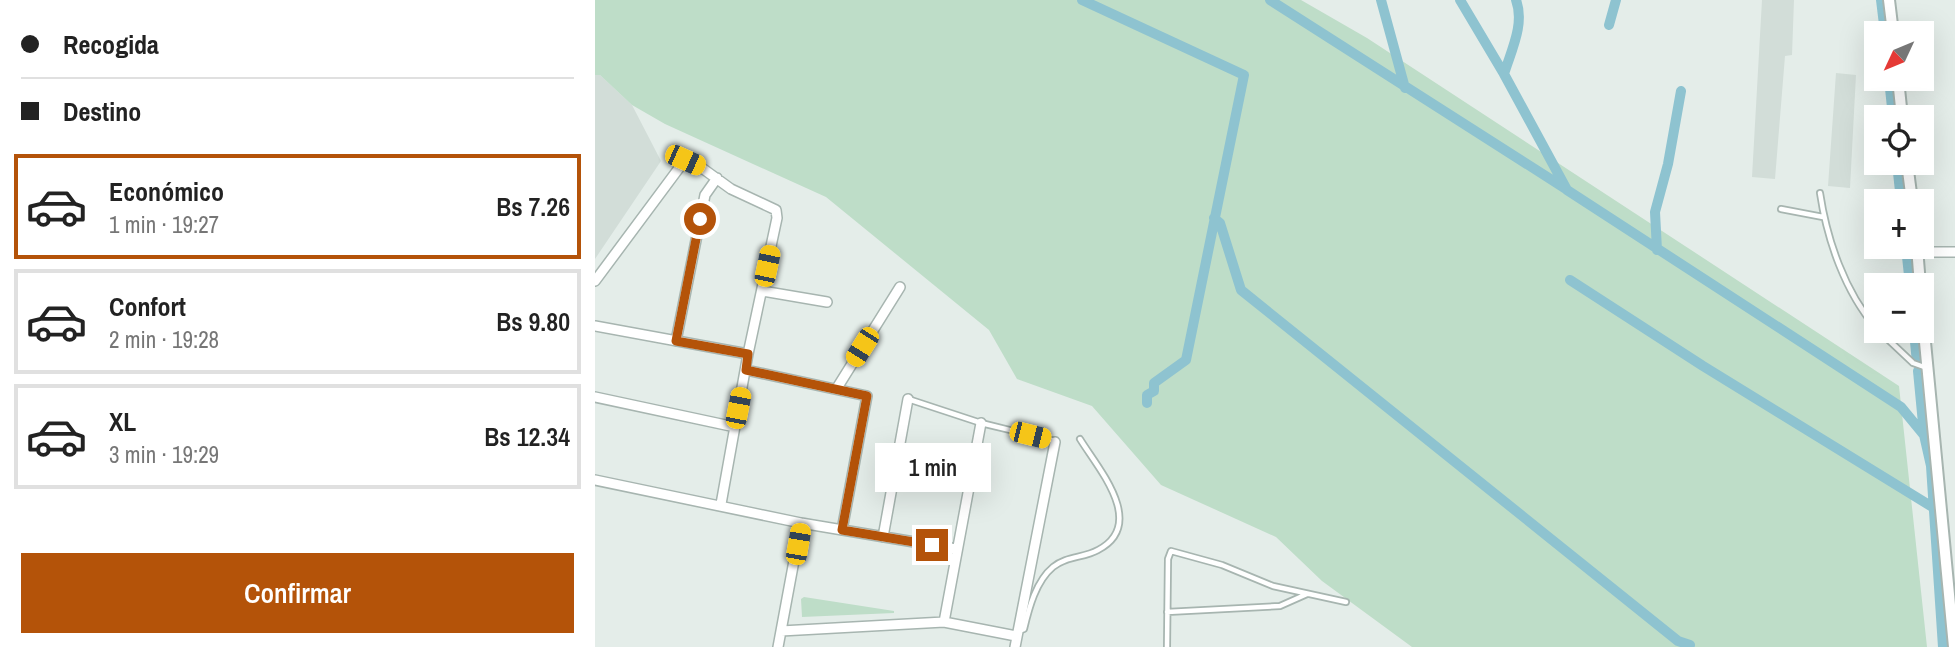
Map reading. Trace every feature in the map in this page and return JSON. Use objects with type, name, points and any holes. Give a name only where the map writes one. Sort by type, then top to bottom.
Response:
[{"type":"street","points":[[1889,0],[1892,21]]},
{"type":"street","points":[[595,281],[685,160],[731,189],[776,210],[777,218],[748,354],[721,504]]},
{"type":"street","points":[[676,341],[705,195],[717,178]]},
{"type":"street","points":[[1934,250],[1955,252]]},
{"type":"street","points":[[837,387],[900,287]]},
{"type":"street","points":[[762,291],[827,302]]},
{"type":"street","points":[[595,326],[748,354]]},
{"type":"street","points":[[1925,343],[1954,647]]},
{"type":"street","points":[[746,370],[837,387],[867,396],[842,530]]},
{"type":"street","points":[[595,397],[735,427]]},
{"type":"street","points":[[883,537],[908,399]]},
{"type":"street","points":[[944,622],[981,423]]},
{"type":"street","points":[[1015,647],[1055,442]]},
{"type":"street","points":[[595,480],[721,504],[801,523],[956,549]]},
{"type":"street","points":[[778,647],[801,523]]},
{"type":"street","points":[[781,631],[944,622],[1017,634]]},
{"type":"lane","points":[[1820,193],[1823,217],[1846,281],[1864,313]]},
{"type":"lane","points":[[1781,209],[1823,217]]},
{"type":"lane","points":[[1892,343],[1913,363],[1928,368]]},
{"type":"lane","points":[[908,399],[981,423],[1055,442]]},
{"type":"lane","points":[[1017,634],[1024,629],[1034,596],[1051,568],[1062,561],[1099,550],[1114,535],[1119,510],[1114,490],[1080,439]]},
{"type":"lane","points":[[1167,647],[1168,558],[1171,551],[1222,565],[1273,586],[1346,602]]},
{"type":"lane","points":[[1167,612],[1280,606],[1307,594]]},
{"type":"shaded area","points":[[1762,0],[1794,0],[1792,55],[1785,56],[1775,179],[1752,177]]},
{"type":"shaded area","points":[[1836,73],[1856,75],[1850,188],[1828,186]]},
{"type":"shaded area","points":[[595,75],[600,75],[632,105],[661,161],[595,259]]},
{"type":"green space","points":[[595,0],[1301,0],[1367,38],[1899,386],[1927,647],[1412,647],[1322,581],[1276,537],[1161,485],[1092,406],[1017,379],[989,330],[826,197],[665,124],[632,105],[600,75],[595,75]]},
{"type":"green space","points":[[804,597],[894,613],[802,617],[801,599]]},
{"type":"waterway","points":[[1082,0],[1244,75],[1186,360],[1154,383],[1154,391],[1147,395],[1147,403]]},
{"type":"waterway","points":[[1270,0],[1566,189]]},
{"type":"waterway","points":[[1381,0],[1405,88]]},
{"type":"waterway","points":[[1460,0],[1504,74]]},
{"type":"waterway","points":[[1516,0],[1518,28],[1504,74],[1567,190],[1901,407],[1924,435],[1931,466],[1943,647]]},
{"type":"waterway","points":[[1609,25],[1616,0]]},
{"type":"waterway","points":[[1881,0],[1884,21]]},
{"type":"waterway","points":[[1657,250],[1655,212],[1668,164],[1681,91]]},
{"type":"waterway","points":[[1890,91],[1892,105]]},
{"type":"waterway","points":[[1898,175],[1900,189]]},
{"type":"waterway","points":[[1214,218],[1220,223],[1241,290],[1678,641],[1690,645]]},
{"type":"waterway","points":[[1907,259],[1909,273]]},
{"type":"waterway","points":[[1570,280],[1703,366],[1934,508]]},
{"type":"waterway","points":[[1915,343],[1917,363]]},
{"type":"waterway","points":[[1918,371],[1924,434]]},
{"type":"route","points":[[700,219],[676,341],[748,354],[746,370],[837,387],[867,396],[842,530],[932,545]]}]
